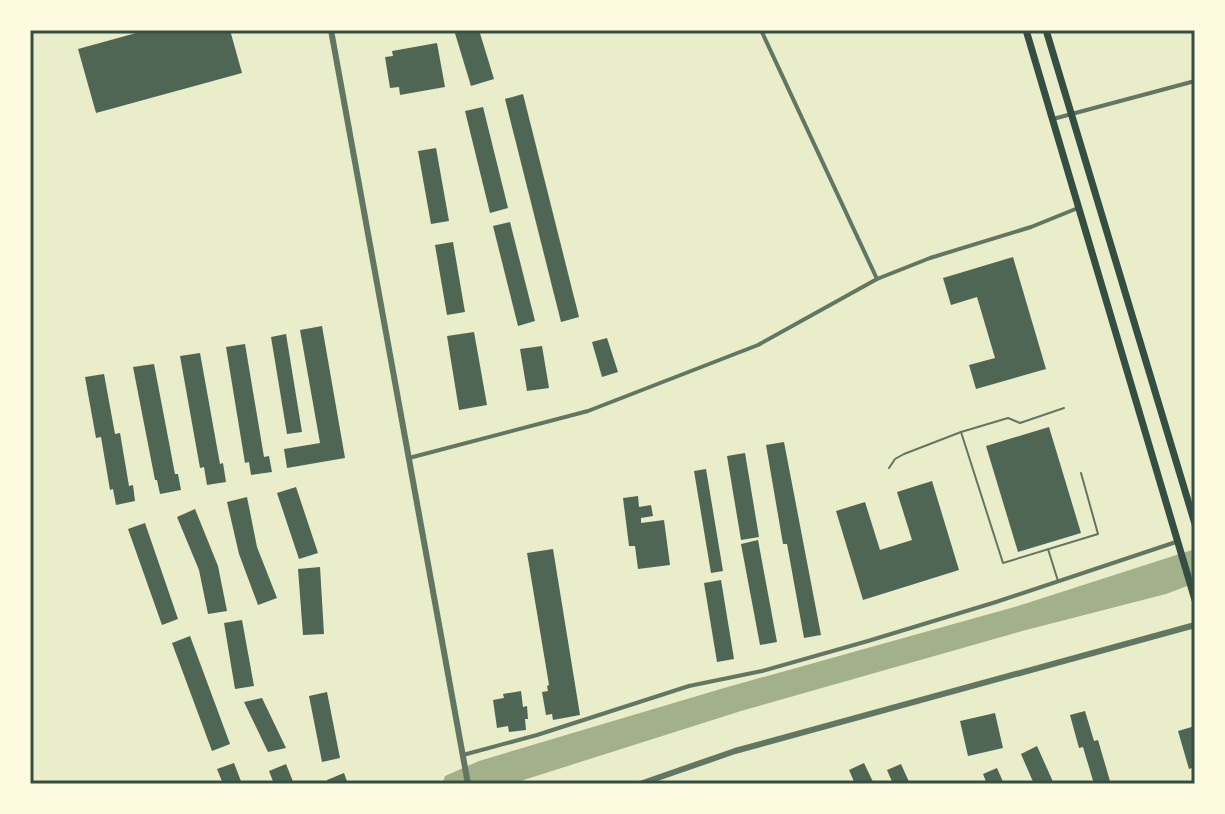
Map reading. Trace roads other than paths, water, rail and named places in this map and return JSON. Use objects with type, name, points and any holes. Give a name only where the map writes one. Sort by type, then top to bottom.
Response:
[{"type":"main road","points":[[1026,30],[1194,598]]},
{"type":"main road","points":[[1046,30],[1195,524]]},
{"type":"street","points":[[331,30],[468,784]]},
{"type":"street","points":[[761,30],[877,279]]},
{"type":"street","points":[[1053,119],[1195,81]]},
{"type":"street","points":[[409,458],[588,411],[758,345],[877,279],[930,258],[1031,227],[1080,207]]},
{"type":"street","points":[[463,755],[537,735],[689,686],[762,671],[868,641],[1177,545]]},
{"type":"street","points":[[640,784],[735,751],[1195,625]]},
{"type":"lane","points":[[889,468],[895,459],[904,454],[961,432],[1008,418],[1020,423],[1064,408]]},
{"type":"lane","points":[[961,432],[1003,563],[1098,534],[1081,473]]},
{"type":"lane","points":[[1048,549],[1058,582]]}]
